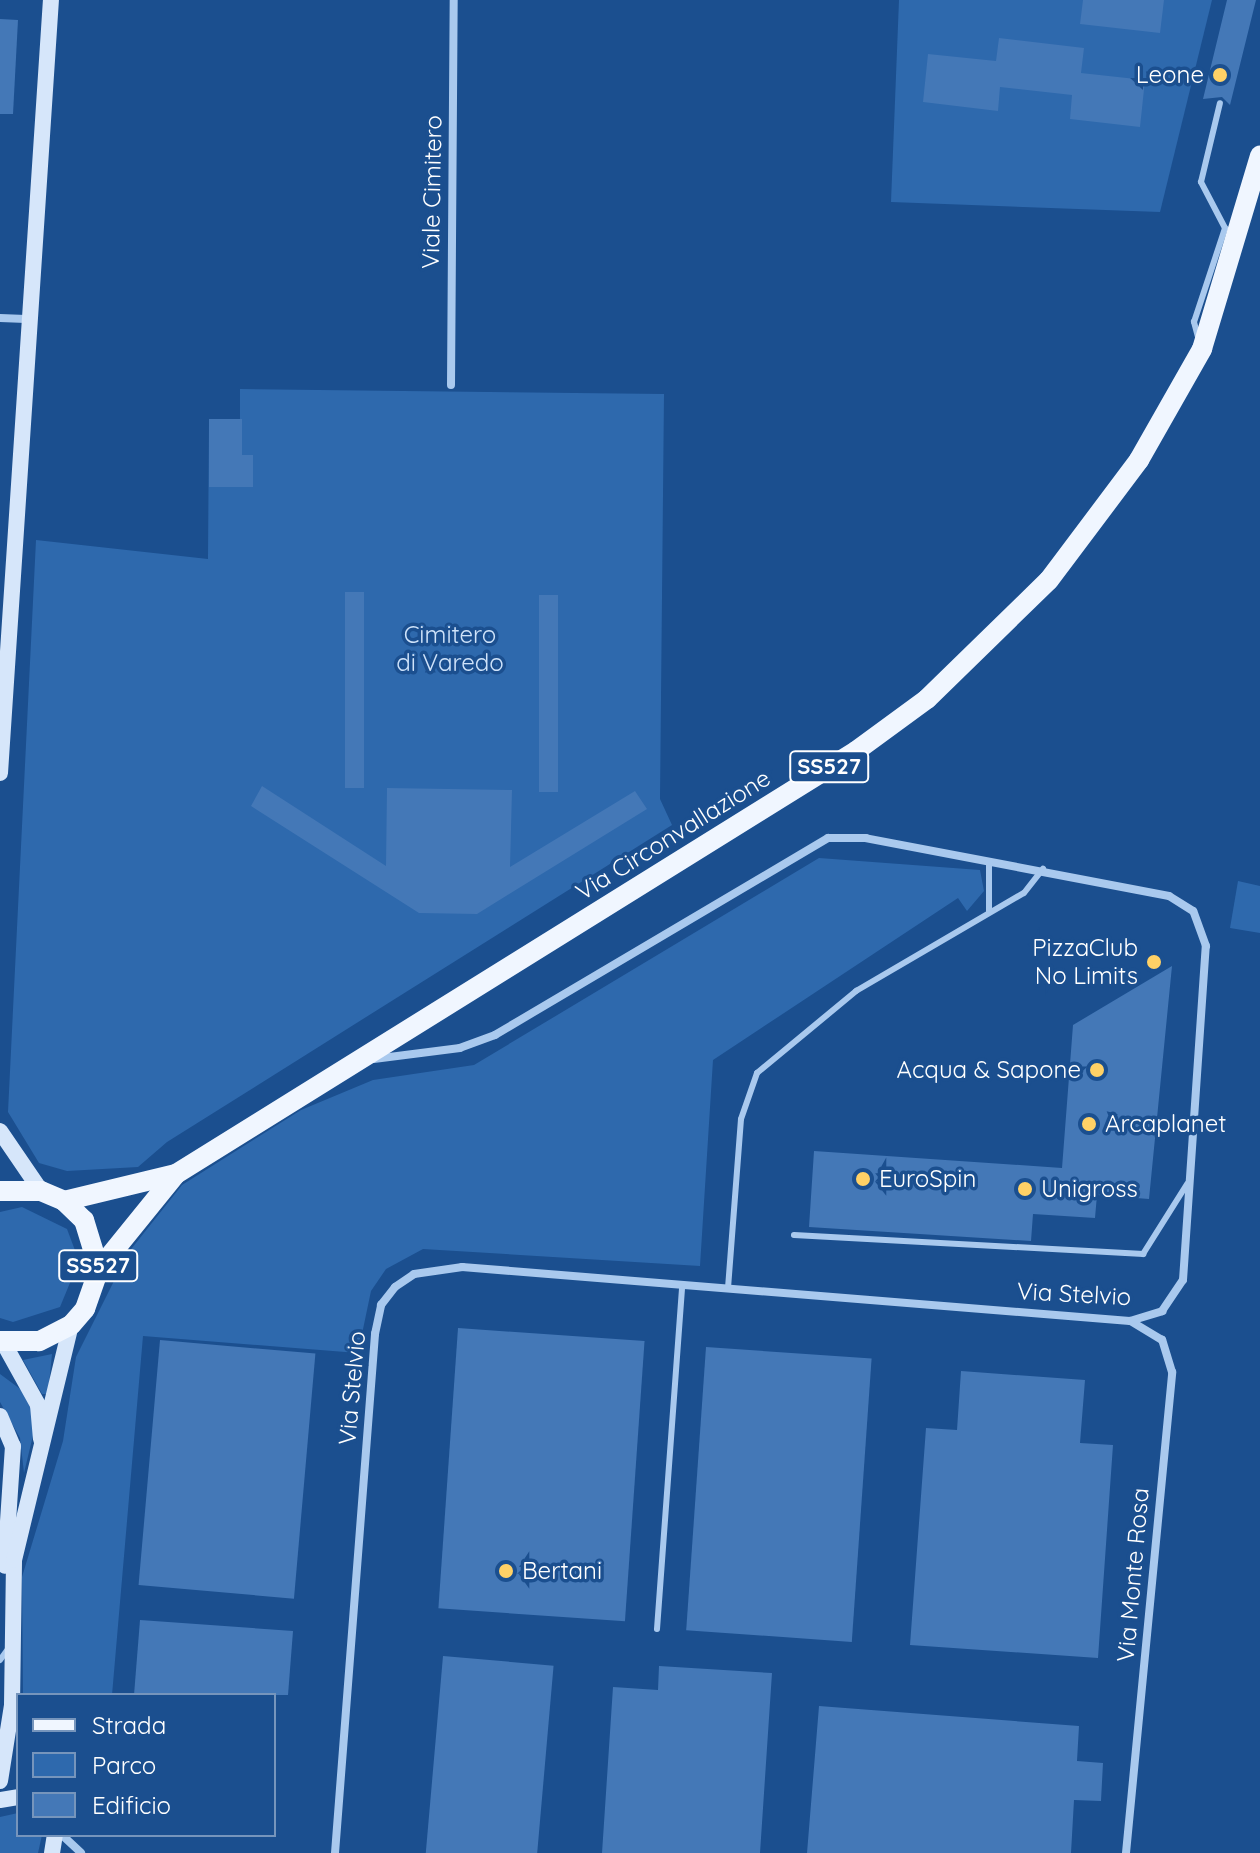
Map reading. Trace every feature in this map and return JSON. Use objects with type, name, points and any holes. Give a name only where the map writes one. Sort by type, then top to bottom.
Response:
[{"type":"main road","name":"Via Circonvallazione","points":[[64,1201],[176,1174],[856,751],[927,699],[994,639],[1099,518],[1202,349],[1260,156]]},
{"type":"main road","name":"Via Circonvallazione","points":[[99,1269],[176,1174]]},
{"type":"main road","name":"SS527","points":[[0,1191],[41,1191],[64,1201],[84,1220],[99,1269],[85,1309],[71,1325]]},
{"type":"main road","points":[[2,1341],[39,1341],[71,1325]]},
{"type":"street","points":[[0,773],[4,649],[51,0]]},
{"type":"street","name":"Viale Cimitero","points":[[451,385],[454,0]]},
{"type":"street","points":[[0,318],[26,319]]},
{"type":"street","name":"Via Stelvio","points":[[335,1853],[381,1305],[395,1287],[433,1269],[728,1288],[1130,1321],[1162,1311],[1183,1280],[1187,1184],[1206,946],[1193,911],[1169,896],[1043,869],[828,838],[495,1035],[460,1048],[361,1061]]},
{"type":"street","points":[[0,1131],[41,1191]]},
{"type":"street","name":"Via Monte Rosa","points":[[1126,1853],[1172,1372],[1162,1340],[1130,1321]]},
{"type":"street","points":[[8,1607],[71,1325]]},
{"type":"street","points":[[2,1341],[38,1405],[40,1460]]},
{"type":"street","points":[[0,1416],[13,1446],[5,1653],[16,1730]]},
{"type":"street","points":[[0,1781],[12,1705]]},
{"type":"street","points":[[64,1837],[81,1853]]},
{"type":"lane","points":[[1202,349],[1194,322],[1225,228],[1201,182],[1220,103]]},
{"type":"lane","points":[[988,914],[989,861]]},
{"type":"lane","points":[[728,1288],[741,1119],[757,1073],[856,991],[1024,893],[1043,869]]},
{"type":"lane","points":[[794,1235],[1143,1254],[1187,1184]]},
{"type":"lane","points":[[657,1629],[682,1285]]},
{"type":"green space","points":[[899,0],[1212,0],[1160,212],[891,202]]},
{"type":"green space","name":"Cimitero di Varedo","points":[[240,389],[664,394],[660,799],[672,825],[167,1142],[138,1167],[67,1171],[39,1163],[8,1112],[36,540],[208,559],[209,419],[240,419]]},
{"type":"green space","points":[[819,858],[980,870],[984,891],[967,911],[958,898],[713,1060],[700,1266],[423,1249],[386,1269],[371,1291],[358,1353],[143,1336],[112,1693],[23,1693],[22,1577],[63,1441],[76,1357],[128,1253],[182,1185],[301,1110],[373,1080],[474,1065]]},
{"type":"green space","points":[[1238,881],[1260,886],[1260,933],[1230,928]]},
{"type":"green space","points":[[22,1207],[67,1229],[79,1261],[60,1307],[13,1322],[0,1318],[0,1212]]},
{"type":"green space","points":[[52,1354],[48,1394],[42,1394],[23,1360]]},
{"type":"green space","points":[[0,1374],[31,1397],[36,1423],[24,1473],[20,1438],[0,1402]]},
{"type":"green space","points":[[16,1813],[16,1837],[42,1837],[38,1853],[0,1853],[0,1817]]},
{"type":"building","points":[[1083,0],[1164,0],[1160,33],[1080,24]]},
{"type":"building","points":[[1227,0],[1256,0],[1230,105],[1222,97],[1203,99]]},
{"type":"building","points":[[0,19],[18,20],[13,114],[0,114]]},
{"type":"building","points":[[999,38],[1084,48],[1081,73],[1145,80],[1140,127],[1070,119],[1072,95],[1000,87],[998,111],[923,102],[928,54],[996,61]]},
{"type":"building","points":[[209,419],[242,419],[242,455],[253,455],[253,487],[209,487]]},
{"type":"building","points":[[345,592],[364,592],[364,788],[345,788]]},
{"type":"building","points":[[539,595],[558,595],[558,792],[539,792]]},
{"type":"building","points":[[262,786],[386,866],[387,788],[512,790],[510,867],[635,791],[647,809],[477,914],[419,913],[251,806]]},
{"type":"building","points":[[1172,966],[1149,1199],[1097,1195],[1095,1218],[1033,1214],[1031,1241],[809,1227],[814,1151],[1062,1168],[1073,1025]]},
{"type":"building","points":[[458,1328],[645,1341],[625,1621],[438,1608]]},
{"type":"building","points":[[160,1340],[315,1354],[294,1599],[139,1585]]},
{"type":"building","points":[[706,1347],[872,1359],[852,1642],[686,1630]]},
{"type":"building","points":[[961,1371],[1085,1380],[1080,1443],[1113,1445],[1098,1658],[910,1645],[926,1428],[957,1430]]},
{"type":"building","points":[[140,1620],[293,1631],[288,1695],[134,1693]]},
{"type":"building","points":[[443,1656],[554,1666],[537,1853],[426,1853]]},
{"type":"building","points":[[659,1666],[772,1673],[760,1853],[602,1853],[613,1687],[658,1690]]},
{"type":"building","points":[[819,1706],[1079,1726],[1077,1761],[1103,1763],[1101,1801],[1074,1800],[1071,1853],[807,1853]]},
{"type":"place","name":"Leone","points":[[1220,75]]},
{"type":"place","name":"PizzaClub No Limits","points":[[1154,962]]},
{"type":"place","name":"Acqua & Sapone","points":[[1097,1070]]},
{"type":"place","name":"Arcaplanet","points":[[1089,1124]]},
{"type":"place","name":"EuroSpin","points":[[863,1179]]},
{"type":"place","name":"Unigross","points":[[1025,1189]]},
{"type":"place","name":"Bertani","points":[[506,1571]]}]
